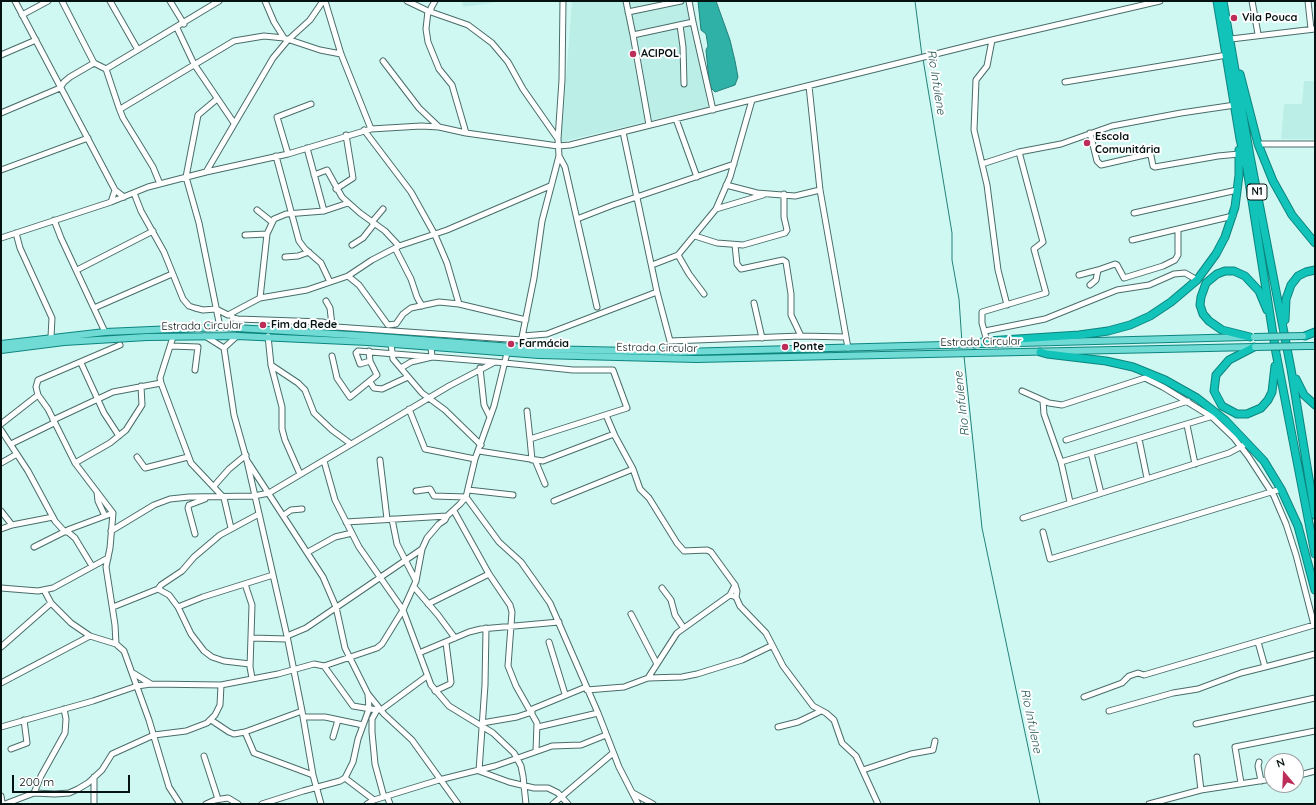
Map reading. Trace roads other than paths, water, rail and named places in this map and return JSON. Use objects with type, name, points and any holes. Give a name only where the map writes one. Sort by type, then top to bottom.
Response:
[{"type":"highway","name":"N1","points":[[1217,1],[1230,55],[1284,329],[1315,515]]},
{"type":"highway","name":"N1","points":[[1223,1],[1230,39],[1230,55],[1240,140],[1250,185],[1276,354],[1315,554]]},
{"type":"highway","points":[[1230,55],[1242,78],[1258,144],[1273,180],[1292,215],[1315,243]]},
{"type":"highway","points":[[970,345],[987,341],[1093,333],[1125,326],[1150,316],[1180,295],[1197,280],[1216,254],[1232,216],[1238,190],[1240,140]]},
{"type":"highway","points":[[1284,329],[1286,299],[1291,285],[1298,276],[1315,270]]},
{"type":"highway","points":[[1252,337],[1222,330],[1209,321],[1203,314],[1200,305],[1201,297],[1203,289],[1211,278],[1226,272],[1234,271],[1245,276],[1259,291],[1270,317]]},
{"type":"highway","points":[[1304,336],[1315,332]]},
{"type":"highway","points":[[1254,347],[1224,364],[1216,375],[1214,383],[1217,399],[1222,406],[1237,414],[1248,414],[1256,411],[1268,400],[1274,383],[1276,354]]},
{"type":"highway","points":[[1040,352],[1106,360],[1133,367],[1165,380],[1197,398],[1214,415],[1248,442],[1264,461],[1281,489],[1298,526],[1315,590]]},
{"type":"highway","points":[[1291,369],[1304,395],[1315,406]]},
{"type":"main road","name":"Estrada Circular","points":[[1,344],[51,337],[105,332],[220,328],[389,334],[547,350],[680,352],[848,348],[931,350],[968,353],[1315,346]]},
{"type":"main road","name":"Estrada Circular","points":[[1,350],[64,342],[206,336],[268,336],[506,353],[610,358],[696,359],[931,350],[970,345],[1252,337]]},
{"type":"main road","points":[[1252,337],[1315,336]]},
{"type":"street","points":[[14,1],[115,190],[124,197]]},
{"type":"street","points":[[22,15],[48,1]]},
{"type":"street","points":[[62,1],[94,63],[106,69],[123,118],[150,162],[160,184]]},
{"type":"street","points":[[110,1],[138,50]]},
{"type":"street","points":[[170,1],[184,24]]},
{"type":"street","points":[[106,69],[184,24],[219,1]]},
{"type":"street","points":[[265,1],[274,22],[286,39]]},
{"type":"street","points":[[206,172],[273,58],[286,39],[310,20],[324,1]]},
{"type":"street","points":[[324,1],[341,54],[371,129]]},
{"type":"street","points":[[407,1],[430,12],[468,25],[492,43],[508,62],[526,93],[558,139]]},
{"type":"street","points":[[436,1],[430,12],[426,29],[428,42],[439,69],[452,85],[466,133]]},
{"type":"street","points":[[520,347],[526,320],[542,221],[559,156],[558,139],[562,80],[563,1]]},
{"type":"street","points":[[626,1],[649,125]]},
{"type":"street","points":[[628,12],[656,3],[681,1]]},
{"type":"street","points":[[689,1],[713,110]]},
{"type":"street","points":[[1,238],[111,202],[160,184],[288,154],[364,130],[394,127],[439,127],[466,133],[558,146],[623,132],[992,40],[1160,1]]},
{"type":"street","points":[[1252,1],[1258,34]]},
{"type":"street","points":[[1230,39],[1258,34],[1264,36],[1313,29],[1308,1]]},
{"type":"street","points":[[633,35],[693,22]]},
{"type":"street","points":[[680,25],[684,47],[684,84]]},
{"type":"street","points":[[177,28],[194,64],[234,123]]},
{"type":"street","points":[[119,108],[122,108],[234,41],[264,36],[286,39],[341,54]]},
{"type":"street","points":[[1,55],[36,40]]},
{"type":"street","points":[[992,40],[987,66],[979,76],[976,86],[974,130],[987,185],[998,270],[1007,305]]},
{"type":"street","points":[[1065,82],[1230,55]]},
{"type":"street","points":[[383,61],[419,108],[439,127]]},
{"type":"street","points":[[1,113],[60,88],[70,77],[94,63]]},
{"type":"street","points":[[809,86],[820,190],[848,348]]},
{"type":"street","points":[[217,99],[198,115],[186,177],[199,223],[220,328]]},
{"type":"street","points":[[652,265],[678,255],[696,236],[716,209],[734,164],[752,100]]},
{"type":"street","points":[[288,154],[277,116],[311,104]]},
{"type":"street","points":[[982,164],[1020,152],[1061,144],[1090,133],[1134,121],[1235,105]]},
{"type":"street","points":[[676,119],[697,177]]},
{"type":"street","points":[[364,130],[411,192],[435,235],[447,263],[459,304]]},
{"type":"street","points":[[623,132],[657,292],[670,341],[801,336],[845,337]]},
{"type":"street","points":[[1090,133],[1097,161],[1101,165],[1149,154],[1154,167],[1239,154]]},
{"type":"street","points":[[336,189],[353,178],[346,135]]},
{"type":"street","points":[[1,170],[88,138]]},
{"type":"street","points":[[1258,144],[1315,144]]},
{"type":"street","points":[[307,148],[324,211]]},
{"type":"street","points":[[987,341],[981,314],[1046,293],[1034,249],[1043,242],[1020,152]]},
{"type":"street","points":[[276,156],[299,241],[321,263],[330,282]]},
{"type":"street","points":[[559,156],[565,167],[597,307]]},
{"type":"street","points":[[577,219],[734,164]]},
{"type":"street","points":[[314,174],[327,170],[336,189],[348,203],[373,223],[397,247],[422,306]]},
{"type":"street","points":[[726,185],[766,194],[803,195],[820,190]]},
{"type":"street","points":[[231,315],[260,298],[296,293],[348,276],[372,260],[397,247],[435,235],[550,186]]},
{"type":"street","points":[[111,202],[115,190]]},
{"type":"street","points":[[1134,213],[1238,190]]},
{"type":"street","points":[[134,193],[141,211],[164,252],[183,299],[189,306],[203,310],[216,309],[238,319],[323,322],[332,325],[389,334],[522,338],[547,334],[657,292]]},
{"type":"street","points":[[716,209],[766,194]]},
{"type":"street","points":[[696,236],[717,243],[735,245],[752,244],[786,232],[784,217],[784,194]]},
{"type":"street","points":[[260,298],[267,234],[272,222],[280,216],[291,213],[324,211],[348,203]]},
{"type":"street","points":[[352,245],[363,238],[383,209]]},
{"type":"street","points":[[257,210],[272,222]]},
{"type":"street","points":[[1132,240],[1232,216]]},
{"type":"street","points":[[54,220],[60,238],[77,270],[105,332]]},
{"type":"street","points":[[1079,275],[1116,264],[1124,278],[1163,266],[1175,260],[1178,255],[1178,229]]},
{"type":"street","points":[[77,270],[153,231]]},
{"type":"street","points":[[16,233],[20,248],[52,318],[51,337]]},
{"type":"street","points":[[244,235],[267,234]]},
{"type":"street","points":[[735,245],[737,264],[741,269],[784,260],[786,262],[791,294],[792,320],[801,336]]},
{"type":"street","points":[[285,257],[298,256],[309,252]]},
{"type":"street","points":[[678,255],[689,274],[704,294]]},
{"type":"street","points":[[1090,285],[1096,280],[1098,270]]},
{"type":"street","points":[[985,331],[1045,319],[1117,290],[1149,284],[1174,274],[1185,273],[1197,280]]},
{"type":"street","points":[[94,308],[172,274]]},
{"type":"street","points":[[348,276],[363,289],[385,322],[388,325],[396,324]]},
{"type":"street","points":[[326,301],[330,308],[332,325]]},
{"type":"street","points":[[389,334],[403,314],[411,308],[439,302],[459,304],[526,320]]},
{"type":"street","points":[[754,303],[762,338]]},
{"type":"street","points":[[206,336],[224,348],[234,415],[246,458],[287,637],[304,717],[313,775],[321,804]]},
{"type":"street","points":[[224,348],[237,336]]},
{"type":"street","points":[[268,336],[271,365],[282,407],[282,429],[285,440],[300,474]]},
{"type":"street","points":[[466,336],[466,343]]},
{"type":"street","points":[[173,337],[160,378],[161,383],[188,457],[195,469],[214,486],[224,498],[231,528]]},
{"type":"street","points":[[391,344],[393,359],[408,377],[422,393],[445,410],[480,448],[534,460],[552,459],[614,434]]},
{"type":"street","points":[[116,644],[113,607],[106,568],[113,513],[75,463],[38,396],[36,387],[38,380],[81,363],[120,345]]},
{"type":"street","points":[[171,346],[198,347],[195,370]]},
{"type":"street","points":[[431,347],[432,357]]},
{"type":"street","points":[[370,361],[360,364],[356,353],[360,351],[392,352],[573,370],[613,370],[627,408],[530,439]]},
{"type":"street","points":[[332,356],[337,378],[350,397],[377,375],[370,361],[369,351]]},
{"type":"street","points":[[1,727],[106,697],[137,686],[151,684],[220,685],[293,670],[314,664],[324,666],[380,647],[403,610],[415,584],[422,549],[427,538],[466,497],[476,459],[490,417],[506,353]]},
{"type":"street","points":[[401,368],[411,362],[432,357]]},
{"type":"street","points":[[111,531],[154,505],[170,499],[189,497],[224,498],[254,496],[269,493],[409,409],[480,368],[495,362]]},
{"type":"street","points":[[81,363],[96,399],[119,436]]},
{"type":"street","points":[[271,365],[298,383],[305,390],[314,413],[327,426],[351,444]]},
{"type":"street","points":[[480,368],[480,382],[484,405],[490,417]]},
{"type":"street","points":[[370,382],[374,388],[382,389],[408,377]]},
{"type":"street","points":[[1022,391],[1053,405],[1062,405],[1145,378],[1214,415],[1241,447],[1271,491],[1286,524],[1315,625],[1144,676],[1138,673],[1129,676],[1122,683],[1084,697]]},
{"type":"street","points":[[11,444],[96,399],[123,389],[161,383]]},
{"type":"street","points":[[75,463],[119,436],[132,424],[142,405],[141,386]]},
{"type":"street","points":[[1,424],[38,396]]},
{"type":"street","points":[[1066,440],[1197,398]]},
{"type":"street","points":[[1043,401],[1044,414],[1060,462],[1070,502]]},
{"type":"street","points":[[409,409],[424,445],[428,450],[476,459]]},
{"type":"street","points":[[527,411],[534,460],[545,484]]},
{"type":"street","points":[[606,415],[614,434],[633,469],[640,489],[649,498],[677,543],[684,551],[709,551],[735,585],[737,591],[736,597],[743,610],[766,633],[771,646],[783,666],[813,706],[834,720],[842,743],[854,753],[878,804]]},
{"type":"street","points":[[1060,462],[1214,415]]},
{"type":"street","points":[[1187,424],[1195,464]]},
{"type":"street","points":[[1,430],[17,454],[53,517],[65,532],[68,532],[75,538],[92,566]]},
{"type":"street","points":[[1139,438],[1147,478]]},
{"type":"street","points":[[1023,518],[1040,514],[1045,510],[1195,464],[1241,447],[1248,442]]},
{"type":"street","points":[[1092,453],[1101,493]]},
{"type":"street","points":[[1,463],[17,454]]},
{"type":"street","points":[[137,457],[145,468],[188,457]]},
{"type":"street","points":[[214,486],[229,469],[246,458]]},
{"type":"street","points":[[246,458],[323,577],[336,608],[342,638],[368,694],[379,710],[412,740],[439,780],[458,804]]},
{"type":"street","points":[[380,460],[390,519],[397,544],[404,561],[415,584],[454,638]]},
{"type":"street","points":[[324,461],[335,500],[359,547],[403,610],[426,676],[435,691],[449,706],[482,724],[506,744],[517,758],[524,776],[526,804]]},
{"type":"street","points":[[554,501],[633,469]]},
{"type":"street","points":[[416,491],[430,489],[434,496],[466,497]]},
{"type":"street","points":[[1043,532],[1050,559],[1281,489]]},
{"type":"street","points":[[468,490],[514,495]]},
{"type":"street","points":[[97,492],[98,501],[105,516]]},
{"type":"street","points":[[466,497],[491,532],[522,562],[546,596],[559,622],[613,752],[638,804]]},
{"type":"street","points":[[195,534],[188,508],[189,505],[207,498]]},
{"type":"street","points":[[284,515],[291,510],[302,509]]},
{"type":"street","points":[[1,511],[12,525]]},
{"type":"street","points":[[454,511],[489,574],[510,604],[512,612],[508,666],[516,686],[531,711],[538,727],[536,751]]},
{"type":"street","points":[[34,546],[113,513]]},
{"type":"street","points":[[113,607],[158,589],[161,585],[182,571],[194,557],[220,535],[259,514]]},
{"type":"street","points":[[346,522],[447,516]]},
{"type":"street","points":[[1,529],[12,525],[53,517]]},
{"type":"street","points":[[308,552],[335,537],[352,533]]},
{"type":"street","points":[[252,638],[287,637],[306,628],[422,549]]},
{"type":"street","points":[[1,588],[31,591],[53,588],[108,558]]},
{"type":"street","points":[[428,604],[489,574]]},
{"type":"street","points":[[178,607],[273,575]]},
{"type":"street","points":[[245,584],[252,605],[250,664],[252,678]]},
{"type":"street","points":[[648,678],[677,633],[683,627],[697,620],[730,595],[735,585]]},
{"type":"street","points":[[662,588],[671,600],[675,615],[683,627]]},
{"type":"street","points":[[158,589],[169,595],[178,607],[191,634],[204,651],[212,657],[224,661],[250,664]]},
{"type":"street","points":[[44,590],[51,603],[71,623],[90,636],[116,644],[124,651],[154,735],[169,787],[180,804]]},
{"type":"street","points":[[730,595],[736,597]]},
{"type":"street","points":[[1,647],[51,603]]},
{"type":"street","points":[[631,614],[657,664]]},
{"type":"street","points":[[419,653],[446,643],[469,632],[486,628],[559,622]]},
{"type":"street","points":[[479,771],[487,660],[486,628]]},
{"type":"street","points":[[1,683],[90,636]]},
{"type":"street","points":[[549,642],[565,694]]},
{"type":"street","points":[[1258,642],[1266,667]]},
{"type":"street","points":[[435,691],[450,684],[446,643]]},
{"type":"street","points":[[482,724],[517,717],[565,694],[586,688],[624,687],[648,678],[682,677],[697,674],[742,660],[771,646]]},
{"type":"street","points":[[1109,711],[1166,694],[1198,688],[1241,673],[1315,654]]},
{"type":"street","points":[[324,666],[353,706],[379,710]]},
{"type":"street","points":[[133,673],[151,684]]},
{"type":"street","points":[[390,804],[386,797],[375,764],[372,720],[379,710],[426,676]]},
{"type":"street","points":[[3,801],[34,793],[69,793],[88,784],[102,770],[112,754],[154,735],[190,730],[211,720],[220,705],[220,685]]},
{"type":"street","points":[[262,804],[345,778],[353,762],[369,709],[368,694]]},
{"type":"street","points":[[1196,724],[1315,698]]},
{"type":"street","points":[[34,793],[41,776],[64,733],[66,719],[64,709]]},
{"type":"street","points":[[211,720],[231,733],[245,732],[265,723],[302,711]]},
{"type":"street","points":[[778,727],[798,722],[821,711]]},
{"type":"street","points":[[538,727],[598,713]]},
{"type":"street","points":[[304,717],[325,717],[363,725]]},
{"type":"street","points":[[11,749],[27,743],[24,720]]},
{"type":"street","points":[[333,737],[338,720]]},
{"type":"street","points":[[1241,783],[1235,747],[1315,731]]},
{"type":"street","points":[[245,732],[249,745],[254,753],[313,775]]},
{"type":"street","points":[[367,804],[374,800],[439,780],[479,771],[555,745],[581,745],[606,735]]},
{"type":"street","points":[[863,770],[911,754],[933,750],[935,741]]},
{"type":"street","points":[[553,804],[613,752]]},
{"type":"street","points":[[204,756],[218,799]]},
{"type":"street","points":[[1197,757],[1201,790]]},
{"type":"street","points":[[1259,762],[1258,766],[1261,781]]},
{"type":"street","points":[[479,771],[492,777],[524,786],[548,788],[562,797],[568,804]]},
{"type":"street","points":[[1304,774],[1315,771]]},
{"type":"street","points":[[94,777],[94,804]]},
{"type":"street","points":[[345,778],[374,800]]},
{"type":"street","points":[[1149,804],[1201,790],[1264,780]]},
{"type":"street","points":[[632,793],[653,804]]},
{"type":"street","points":[[206,804],[218,799],[228,798],[238,804]]},
{"type":"water","points":[[698,1],[716,1],[730,40],[738,77],[735,85],[715,92],[711,88],[709,81],[706,50],[708,46],[706,34],[701,30]]},
{"type":"waterway","name":"Rio Infulene","points":[[915,1],[922,56]]},
{"type":"waterway","name":"Rio Infulene","points":[[923,59],[952,233],[952,260],[959,299],[962,343]]},
{"type":"waterway","name":"Rio Infulene","points":[[964,356],[982,528],[1040,804]]},
{"type":"place","name":"Vila Pouca","points":[[1234,18]]},
{"type":"place","name":"ACIPOL","points":[[633,54]]},
{"type":"place","name":"Escola Comunitária","points":[[1087,143]]},
{"type":"place","name":"Fim da Rede","points":[[263,325]]},
{"type":"place","name":"Farmácia","points":[[511,344]]},
{"type":"place","name":"Ponte","points":[[785,347]]}]
